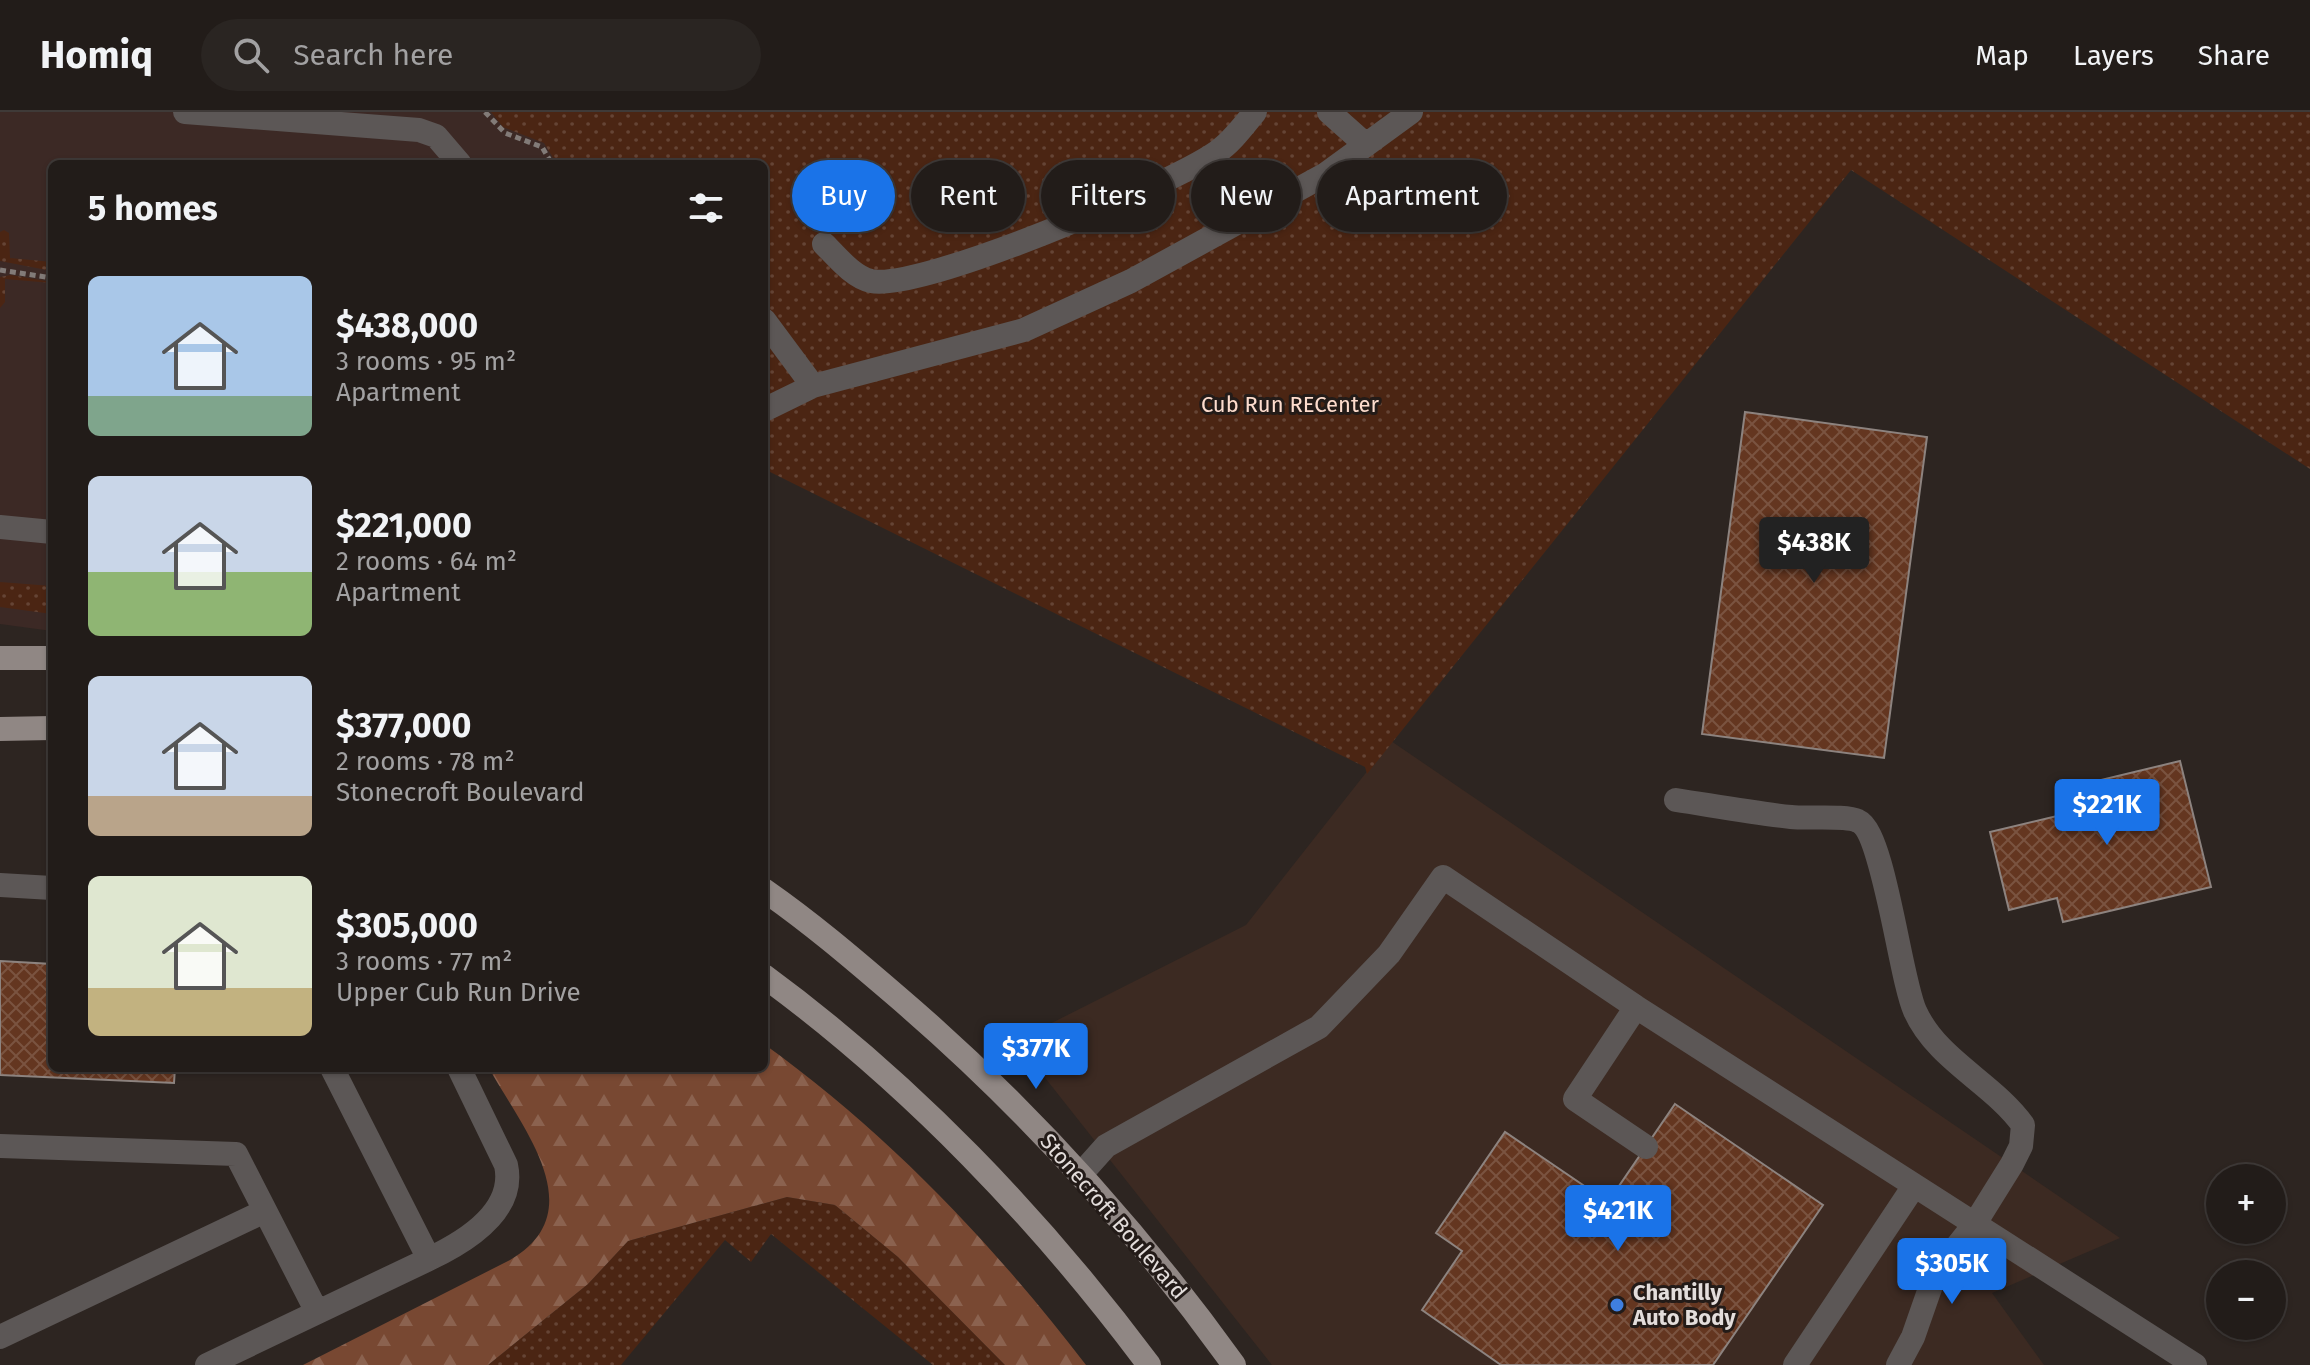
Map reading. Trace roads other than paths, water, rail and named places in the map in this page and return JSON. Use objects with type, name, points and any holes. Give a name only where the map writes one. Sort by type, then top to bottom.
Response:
[{"type":"main road","points":[[0,658],[48,658]]},
{"type":"main road","points":[[0,729],[48,728]]},
{"type":"main road","name":"Stonecroft Boulevard","points":[[768,893],[807,920],[960,1050],[1081,1174],[1149,1250],[1234,1365]]},
{"type":"main road","points":[[768,979],[801,1003],[903,1094],[998,1187],[1082,1280],[1149,1365]]},
{"type":"street","points":[[185,112],[419,130],[436,136],[457,160]]},
{"type":"street","points":[[824,244],[868,281],[884,282],[916,275],[1105,209],[1219,151],[1255,112]]},
{"type":"street","points":[[1329,112],[1366,145]]},
{"type":"street","points":[[768,408],[813,386],[1024,330],[1131,281],[1326,174],[1411,112]]},
{"type":"street","points":[[768,325],[813,386]]},
{"type":"street","points":[[0,527],[48,532]]},
{"type":"street","points":[[1676,800],[1793,818],[1857,820],[1866,827],[1872,837],[1888,897],[1904,983],[1916,1014],[1942,1049],[2007,1102],[2023,1125],[2021,1146],[2012,1164],[1974,1225],[1935,1274],[1913,1337],[1898,1365]]},
{"type":"street","points":[[1081,1174],[1106,1146],[1319,1027],[1389,954],[1443,877],[1636,1007],[2195,1365]]},
{"type":"street","points":[[0,885],[48,888]]},
{"type":"street","points":[[1636,1007],[1575,1099],[1646,1147]]},
{"type":"street","points":[[334,1072],[429,1259]]},
{"type":"street","points":[[207,1365],[460,1244],[494,1212],[509,1179],[506,1165],[461,1072]]},
{"type":"street","points":[[0,1146],[236,1154],[317,1312]]},
{"type":"street","points":[[1795,1365],[1914,1186]]},
{"type":"street","points":[[0,1337],[265,1211]]},
{"type":"place","name":"Chantilly Auto Body","points":[[1617,1305]]},
{"type":"park label","name":"Cub Run RECenter","points":[[1290,404]]}]
